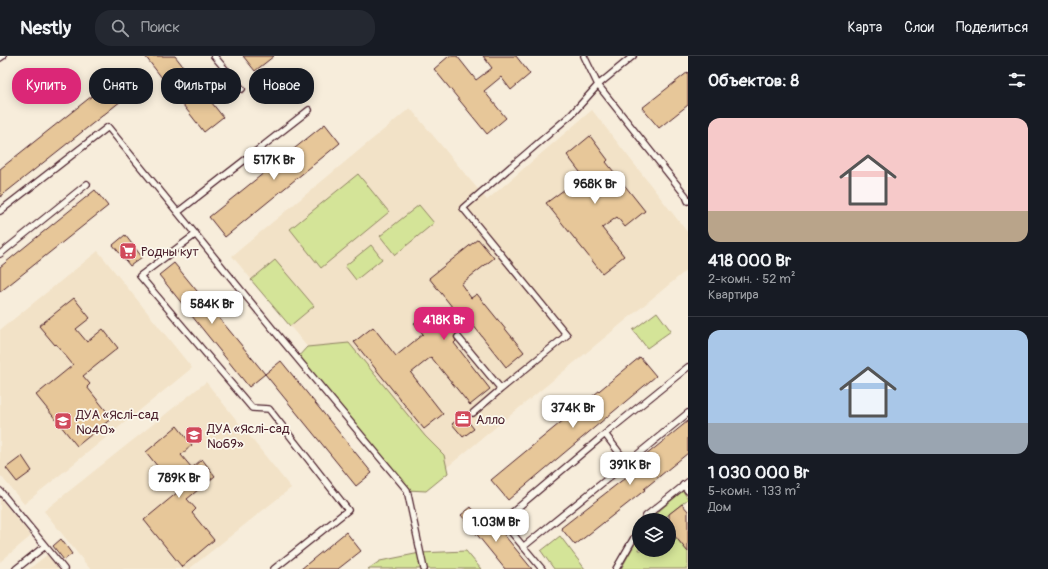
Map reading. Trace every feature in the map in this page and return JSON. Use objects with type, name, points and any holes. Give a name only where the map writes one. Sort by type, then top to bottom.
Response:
[{"type":"lane","points":[[584,56],[598,85],[687,197]]},
{"type":"lane","points":[[473,413],[566,335],[463,208],[572,114],[598,85],[633,56]]},
{"type":"lane","points":[[216,57],[242,89]]},
{"type":"lane","points":[[178,212],[309,110]]},
{"type":"lane","points":[[0,211],[108,127],[406,490],[424,569]]},
{"type":"lane","points":[[0,254],[87,184]]},
{"type":"lane","points":[[196,234],[140,276],[252,408],[269,409],[348,510],[274,569]]},
{"type":"lane","points":[[458,337],[501,389]]},
{"type":"lane","points":[[542,569],[502,521],[605,434],[688,367]]},
{"type":"lane","points":[[524,547],[688,413]]},
{"type":"lane","points":[[605,434],[627,463]]},
{"type":"lane","points":[[650,513],[686,484],[688,491]]},
{"type":"lane","points":[[0,491],[64,569]]},
{"type":"lane","points":[[616,569],[632,541]]},
{"type":"lane","points":[[16,569],[45,546]]},
{"type":"shaded area","points":[[410,108],[487,200],[592,110],[688,233],[688,269],[423,487],[232,256]]},
{"type":"shaded area","name":"ДУА «Яслі-сад №40»","points":[[98,251],[192,368],[24,504],[0,475],[0,330]]},
{"type":"shaded area","name":"ДУА «Яслі-сад №69»","points":[[206,382],[291,488],[189,569],[90,569],[44,511]]},
{"type":"shaded area","points":[[0,498],[31,536],[0,562]]},
{"type":"shaded area","points":[[47,555],[59,569],[29,569]]},
{"type":"green space","points":[[358,174],[389,212],[321,268],[290,229]]},
{"type":"green space","points":[[419,205],[434,223],[395,255],[380,236]]},
{"type":"green space","points":[[371,245],[382,259],[356,280],[345,266]]},
{"type":"green space","points":[[275,260],[314,306],[290,326],[251,280]]},
{"type":"green space","points":[[657,312],[671,331],[647,348],[633,330]]},
{"type":"green space","points":[[349,343],[425,436],[444,455],[448,473],[426,491],[407,490],[297,358],[307,347]]},
{"type":"green space","points":[[683,491],[688,499],[671,513],[656,513]]},
{"type":"green space","points":[[560,536],[585,569],[554,569],[541,551]]},
{"type":"green space","points":[[676,537],[688,552],[688,569],[621,569],[632,549],[632,557],[676,557]]},
{"type":"green space","points":[[466,551],[481,569],[368,569],[380,561],[420,553]]},
{"type":"building","points":[[145,56],[175,56],[184,68],[161,68],[161,77]]},
{"type":"building","points":[[243,56],[274,56],[259,68],[253,68]]},
{"type":"building","points":[[449,56],[457,56],[476,80],[492,68],[483,56],[516,56],[530,74],[511,90],[501,77],[484,91],[506,118],[487,134],[434,69]]},
{"type":"building","points":[[688,72],[688,105],[659,128],[642,108]]},
{"type":"building","points":[[89,98],[89,104],[117,104],[0,197],[0,169]]},
{"type":"building","points":[[182,104],[213,104],[223,117],[204,132]]},
{"type":"building","points":[[325,124],[340,143],[225,237],[209,217]]},
{"type":"building","points":[[590,136],[608,160],[606,162],[645,211],[625,227],[617,217],[602,228],[624,256],[602,273],[546,203],[583,176],[567,155]]},
{"type":"building","points":[[95,190],[108,206],[0,292],[0,267]]},
{"type":"building","name":"Родны кут","points":[[125,235],[142,257],[130,266],[113,245]]},
{"type":"building","points":[[478,239],[494,258],[461,284],[471,298],[477,294],[524,352],[506,367],[473,325],[461,334],[456,334],[454,337],[456,341],[454,343],[490,389],[470,405],[431,357],[411,373],[443,414],[424,429],[354,342],[373,327],[396,356],[423,334],[414,323],[427,313],[435,322],[453,308],[429,278]]},
{"type":"building","points":[[174,263],[265,374],[249,387],[159,275]]},
{"type":"building","name":"ДУА «Яслі-сад №40»","points":[[74,298],[90,318],[76,329],[87,342],[103,329],[118,348],[83,376],[90,384],[87,387],[112,418],[77,446],[36,395],[73,365],[39,326]]},
{"type":"building","points":[[640,357],[656,376],[508,500],[491,480]]},
{"type":"building","points":[[281,361],[372,473],[356,486],[265,374]]},
{"type":"building","points":[[463,415],[474,429],[463,437],[452,424]]},
{"type":"building","points":[[688,421],[688,453],[644,489],[645,490],[575,545],[561,528],[643,464],[640,460]]},
{"type":"building","name":"ДУА «Яслі-сад №69»","points":[[177,426],[192,445],[181,455],[192,468],[202,459],[215,476],[187,499],[196,509],[192,513],[214,540],[182,567],[144,520],[178,492],[146,452]]},
{"type":"building","points":[[22,456],[32,471],[17,482],[6,468]]},
{"type":"building","points":[[682,504],[688,511],[688,552],[676,537],[676,513],[670,513]]},
{"type":"building","points":[[471,507],[495,536],[501,531],[532,569],[505,569],[461,515]]},
{"type":"building","points":[[346,532],[361,551],[338,569],[301,569]]},
{"type":"building","points":[[61,539],[72,554],[64,560],[53,546]]},
{"type":"place","name":"Родны кут","points":[[128,251]]},
{"type":"place","name":"Алло","points":[[463,419]]},
{"type":"place","name":"ДУА «Яслі-сад №40»","points":[[63,421]]},
{"type":"place","name":"ДУА «Яслі-сад №69»","points":[[194,435]]}]
